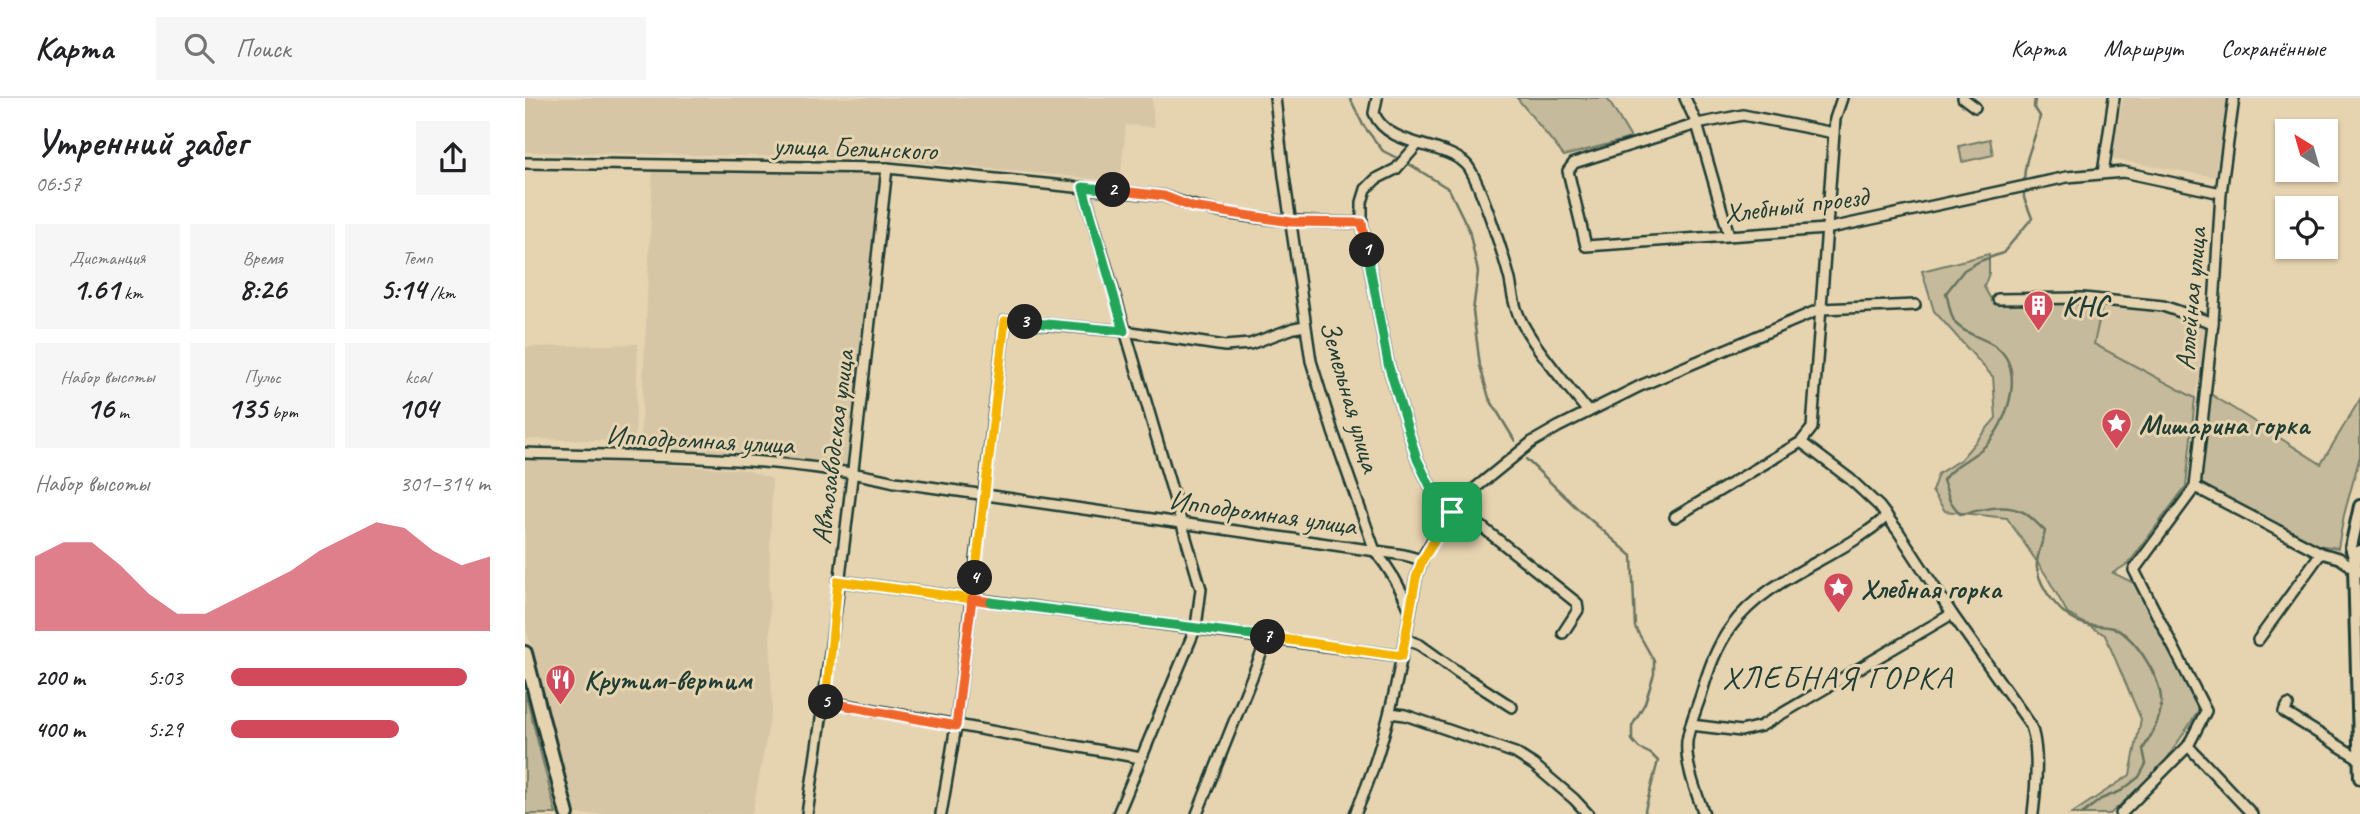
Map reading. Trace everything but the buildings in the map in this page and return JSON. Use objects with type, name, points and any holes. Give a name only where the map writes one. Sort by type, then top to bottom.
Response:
[{"type":"main road","points":[[525,653],[567,814]]},
{"type":"street","name":"Земельная улица","points":[[1275,98],[1311,361],[1374,551],[1384,562],[1410,611]]},
{"type":"street","points":[[1377,98],[1374,113],[1381,125],[1467,164],[1478,184],[1507,270],[1517,313],[1529,335],[1588,412]]},
{"type":"street","points":[[1685,98],[1697,124],[1729,235]]},
{"type":"street","points":[[1675,517],[1801,442],[1812,428],[1835,119],[1842,98]]},
{"type":"street","points":[[1963,98],[1975,107]]},
{"type":"street","points":[[2103,173],[2114,98]]},
{"type":"street","name":"Аллейная улица","points":[[2195,487],[2213,323],[2221,193],[2234,98]]},
{"type":"street","points":[[1697,124],[1743,115],[1834,133]]},
{"type":"street","name":"Хлебный проезд","points":[[1697,124],[1574,163],[1568,171],[1586,246],[1826,229],[2067,177],[2103,173],[2123,172],[2221,193]]},
{"type":"street","points":[[1418,144],[1396,169],[1376,179],[1366,189],[1361,202],[1362,223],[1388,364],[1417,459],[1430,486],[1454,509],[1577,603],[1578,611],[1563,633]]},
{"type":"street","name":"улица Белинского","points":[[525,163],[887,168],[1164,196],[1192,207],[1291,222],[1362,223]]},
{"type":"street","name":"Автозаводская улица","points":[[807,814],[853,472],[887,168]]},
{"type":"street","points":[[1083,187],[1201,589],[1196,627],[1118,814]]},
{"type":"street","points":[[1998,299],[2083,298],[2163,306],[2213,323]]},
{"type":"street","points":[[1355,814],[1367,787],[1390,713],[1416,578],[1422,561],[1454,509],[1481,482],[1532,442],[1588,412],[1640,386],[1821,309],[1915,305]]},
{"type":"street","points":[[941,814],[956,726],[1005,321],[1124,331],[1225,346],[1249,344],[1305,326]]},
{"type":"street","points":[[1801,442],[1850,479],[1887,516],[1952,614],[2017,704],[2035,736],[2036,785],[2033,814]]},
{"type":"street","name":"Ипподромная улица","points":[[525,453],[742,461],[853,472],[895,482],[1404,555],[1422,561]]},
{"type":"street","points":[[2121,814],[2188,747],[2206,711],[2133,570],[2195,487],[2321,553],[2357,563]]},
{"type":"street","points":[[2360,506],[2351,547],[2357,563],[2360,778]]},
{"type":"street","points":[[1703,814],[1687,755],[1687,740],[1720,645],[1740,616],[1768,592],[1851,544],[1887,516]]},
{"type":"street","points":[[2258,640],[2321,553]]},
{"type":"street","points":[[838,581],[1402,656]]},
{"type":"street","points":[[1691,724],[1741,731],[1761,726],[1952,614]]},
{"type":"street","points":[[1197,814],[1268,637]]},
{"type":"street","points":[[1405,639],[1420,645],[1513,707]]},
{"type":"street","points":[[824,701],[1141,758]]},
{"type":"street","points":[[2288,705],[2284,712],[2359,758]]},
{"type":"street","points":[[1390,713],[1416,719],[1515,753],[1534,765],[1588,814]]},
{"type":"street","points":[[2188,747],[2252,814]]},
{"type":"shaded area","points":[[525,98],[1152,98],[1154,127],[1126,125],[1120,181],[873,158],[525,152]]},
{"type":"shaded area","points":[[1517,98],[1607,98],[1631,138],[1564,156]]},
{"type":"shaded area","points":[[2123,98],[2227,98],[2216,177],[2111,159]]},
{"type":"shaded area","points":[[1990,139],[1993,155],[1962,162],[1959,146]]},
{"type":"shaded area","points":[[653,171],[880,175],[849,465],[640,450]]},
{"type":"shaded area","points":[[1989,254],[1989,273],[1984,287],[1992,301],[2103,302],[2094,344],[2195,398],[2186,486],[2129,563],[2113,573],[2136,584],[2199,710],[2159,771],[2110,814],[2071,814],[2130,775],[2141,719],[2105,635],[2068,614],[2046,575],[2007,518],[1945,511],[1932,491],[1938,474],[1961,459],[1996,418],[1993,377],[1934,311],[1922,271]]},
{"type":"shaded area","points":[[2103,302],[2209,315],[2195,398],[2093,344]]},
{"type":"shaded area","points":[[638,344],[635,441],[525,439],[525,347]]},
{"type":"shaded area","points":[[2209,393],[2321,464],[2360,399],[2360,456],[2338,548],[2317,545],[2199,485]]},
{"type":"shaded area","points":[[525,459],[608,461],[746,470],[772,479],[769,589],[772,708],[752,814],[577,814],[525,625]]},
{"type":"shaded area","points":[[525,691],[556,814],[525,814]]},
{"type":"waterway","points":[[1350,98],[1363,125],[1383,151],[1399,159]]},
{"type":"waterway","points":[[2024,183],[2026,164],[2040,116],[2034,107],[2035,98]]},
{"type":"waterway","points":[[1409,164],[1449,189],[1469,230],[1478,272],[1473,311],[1480,366],[1489,398],[1515,441]]},
{"type":"waterway","points":[[2024,190],[2024,198],[2032,218],[2003,253],[1964,270],[1946,293],[1956,324],[1994,345],[2004,354],[2012,379],[2008,407],[1996,432],[1984,447],[1943,480],[1950,501],[1960,514],[2007,508],[2023,512],[2032,518],[2045,531],[2037,568],[2043,585],[2054,602],[2076,621],[2116,629],[2124,634],[2140,651],[2158,684],[2161,695],[2160,711],[2157,723],[2143,749],[2146,764],[2139,777],[2121,791],[2101,799],[2082,814]]},
{"type":"waterway","points":[[1526,459],[1632,556],[1635,627],[1654,661],[1654,674],[1645,703],[1632,726],[1632,740],[1658,761],[1646,814]]},
{"type":"place","name":"КНС","points":[[2039,332]]},
{"type":"place","name":"Мишарина горка","points":[[2116,451]]},
{"type":"place","name":"Хлебная горка","points":[[1838,615]]},
{"type":"place","name":"Крутим-вертим","points":[[561,706]]},
{"type":"district","name":"ХЛЕБНАЯ ГОРКА","points":[[1838,677]]},
{"type":"route","points":[[1452,512],[1425,553],[1416,578],[1402,656],[972,599],[956,726],[824,701],[838,581],[972,599],[1005,321],[1124,331],[1083,187],[1164,196],[1192,207],[1291,222],[1362,223],[1388,364],[1417,459],[1430,486],[1452,512]]}]
